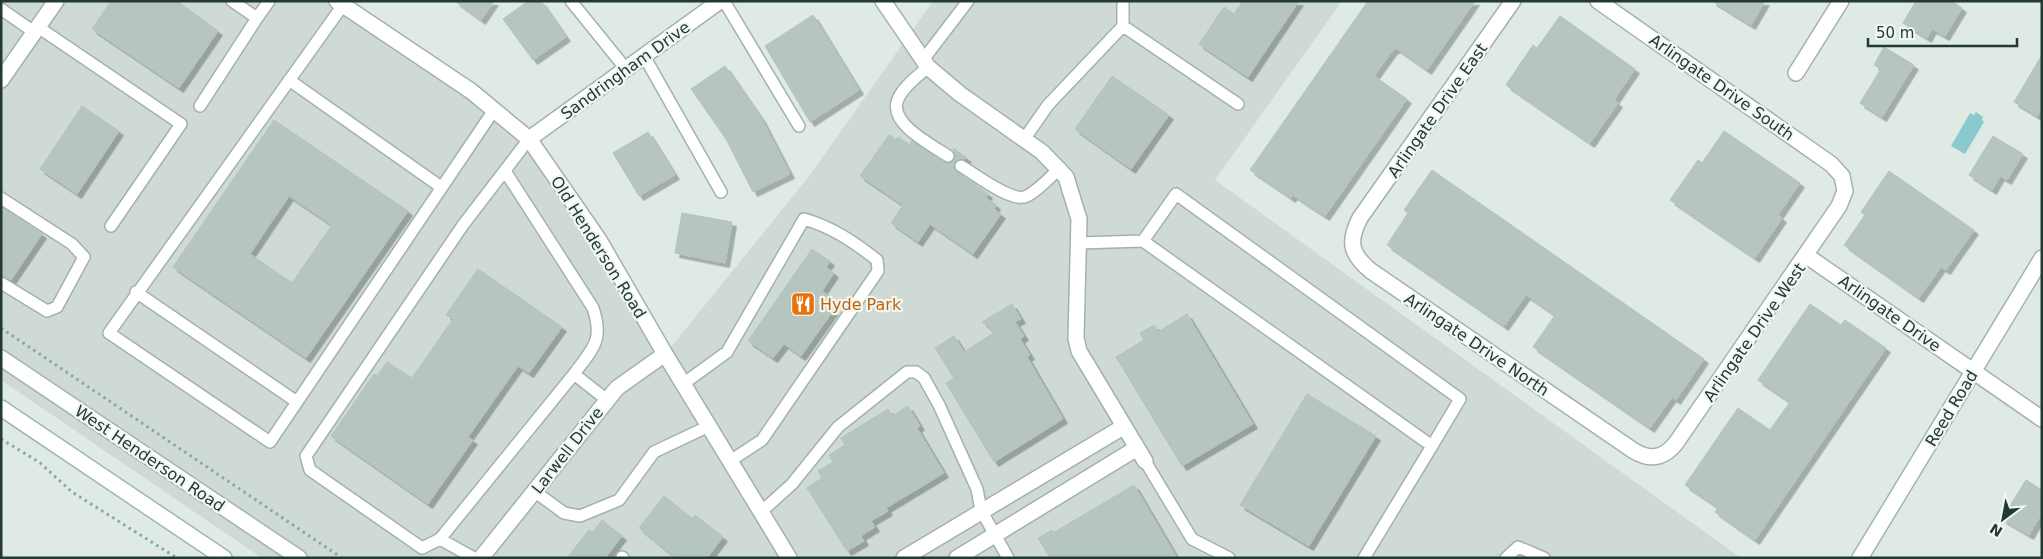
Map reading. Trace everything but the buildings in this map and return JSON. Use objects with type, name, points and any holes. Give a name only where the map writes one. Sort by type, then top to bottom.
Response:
[{"type":"street","points":[[2,77],[56,1]]},
{"type":"street","name":"Sandringham Drive","points":[[529,138],[720,1]]},
{"type":"street","points":[[883,1],[925,63],[960,94],[1025,138],[1060,168],[1066,177],[1078,212],[1078,345],[1088,369],[1141,454],[995,534],[957,558]]},
{"type":"street","name":"Arlingate Drive East","points":[[1360,218],[1513,1]]},
{"type":"street","name":"Arlingate Drive South","points":[[1598,1],[1831,164],[1842,176]]},
{"type":"street","points":[[1796,73],[1841,1]]},
{"type":"street","name":"Old Henderson Road","points":[[340,3],[471,91],[529,138],[599,240],[665,354],[789,558]]},
{"type":"street","name":"Arlingate Drive West","points":[[1634,451],[1645,457],[1657,458],[1668,453],[1840,206],[1845,191],[1842,176]]},
{"type":"street","name":"Arlingate Drive North","points":[[1360,218],[1353,231],[1352,247],[1359,261],[1634,451]]},
{"type":"street","name":"Arlingate Drive","points":[[1807,256],[2042,419]]},
{"type":"street","name":"Reed Road","points":[[1860,558],[2042,258]]},
{"type":"street","name":"Larwell Drive","points":[[483,556],[617,388],[665,354]]},
{"type":"street","name":"West Henderson Road","points":[[1,358],[298,558]]},
{"type":"street","points":[[1,408],[224,558]]},
{"type":"street","points":[[904,558],[981,510],[1123,427]]},
{"type":"lane","points":[[232,1],[257,18]]},
{"type":"lane","points":[[200,106],[268,1]]},
{"type":"lane","points":[[571,1],[626,69]]},
{"type":"lane","points":[[724,1],[799,126]]},
{"type":"lane","points":[[948,156],[900,122],[897,102],[968,1]]},
{"type":"lane","points":[[1025,138],[1048,105],[1123,26],[1124,1]]},
{"type":"lane","points":[[340,3],[289,80],[136,292],[109,333],[270,442],[494,110]]},
{"type":"lane","points":[[1,9],[36,29],[181,124],[111,226]]},
{"type":"lane","points":[[1123,26],[1238,104]]},
{"type":"lane","points":[[644,56],[721,192]]},
{"type":"lane","points":[[289,80],[441,187]]},
{"type":"lane","points":[[505,171],[593,308],[600,327],[594,346],[574,374],[440,539],[422,548],[310,470],[306,456],[463,225],[529,138]]},
{"type":"lane","points":[[962,166],[1009,196],[1020,199],[1028,196],[1060,168]]},
{"type":"lane","points":[[1143,241],[1176,194],[1460,399],[1364,558]]},
{"type":"lane","points":[[1,198],[72,244],[84,256],[57,307],[47,311],[1,283]]},
{"type":"lane","points":[[683,384],[727,352],[804,219],[838,232],[877,260],[878,271],[762,440],[730,461]]},
{"type":"lane","points":[[1079,243],[1143,241],[1432,446]]},
{"type":"lane","points":[[136,292],[296,402]]},
{"type":"lane","points":[[761,512],[792,484],[838,427],[907,372],[916,372],[924,378],[939,405],[977,489],[981,510],[1008,558]]},
{"type":"lane","points":[[574,374],[607,400]]},
{"type":"lane","points":[[534,491],[564,513],[580,516],[619,500],[654,452],[709,426]]},
{"type":"lane","points":[[1141,454],[1192,539],[1229,558]]},
{"type":"lane","points":[[440,539],[483,556]]},
{"type":"lane","points":[[1506,558],[1518,547],[1544,558]]},
{"type":"path","points":[[1,328],[342,558]]},
{"type":"path","points":[[1,439],[39,462],[72,492],[177,558]]},
{"type":"shaded area","points":[[1,1],[333,1],[508,126],[549,174],[667,352],[810,175],[933,1],[1342,1],[1215,180],[1741,558],[262,558],[1,380]]},
{"type":"water","points":[[1976,112],[1983,117],[1982,120],[1984,122],[1965,154],[1951,146],[1970,113],[1974,115]]},
{"type":"place","name":"Hyde Park","points":[[803,304]]}]
